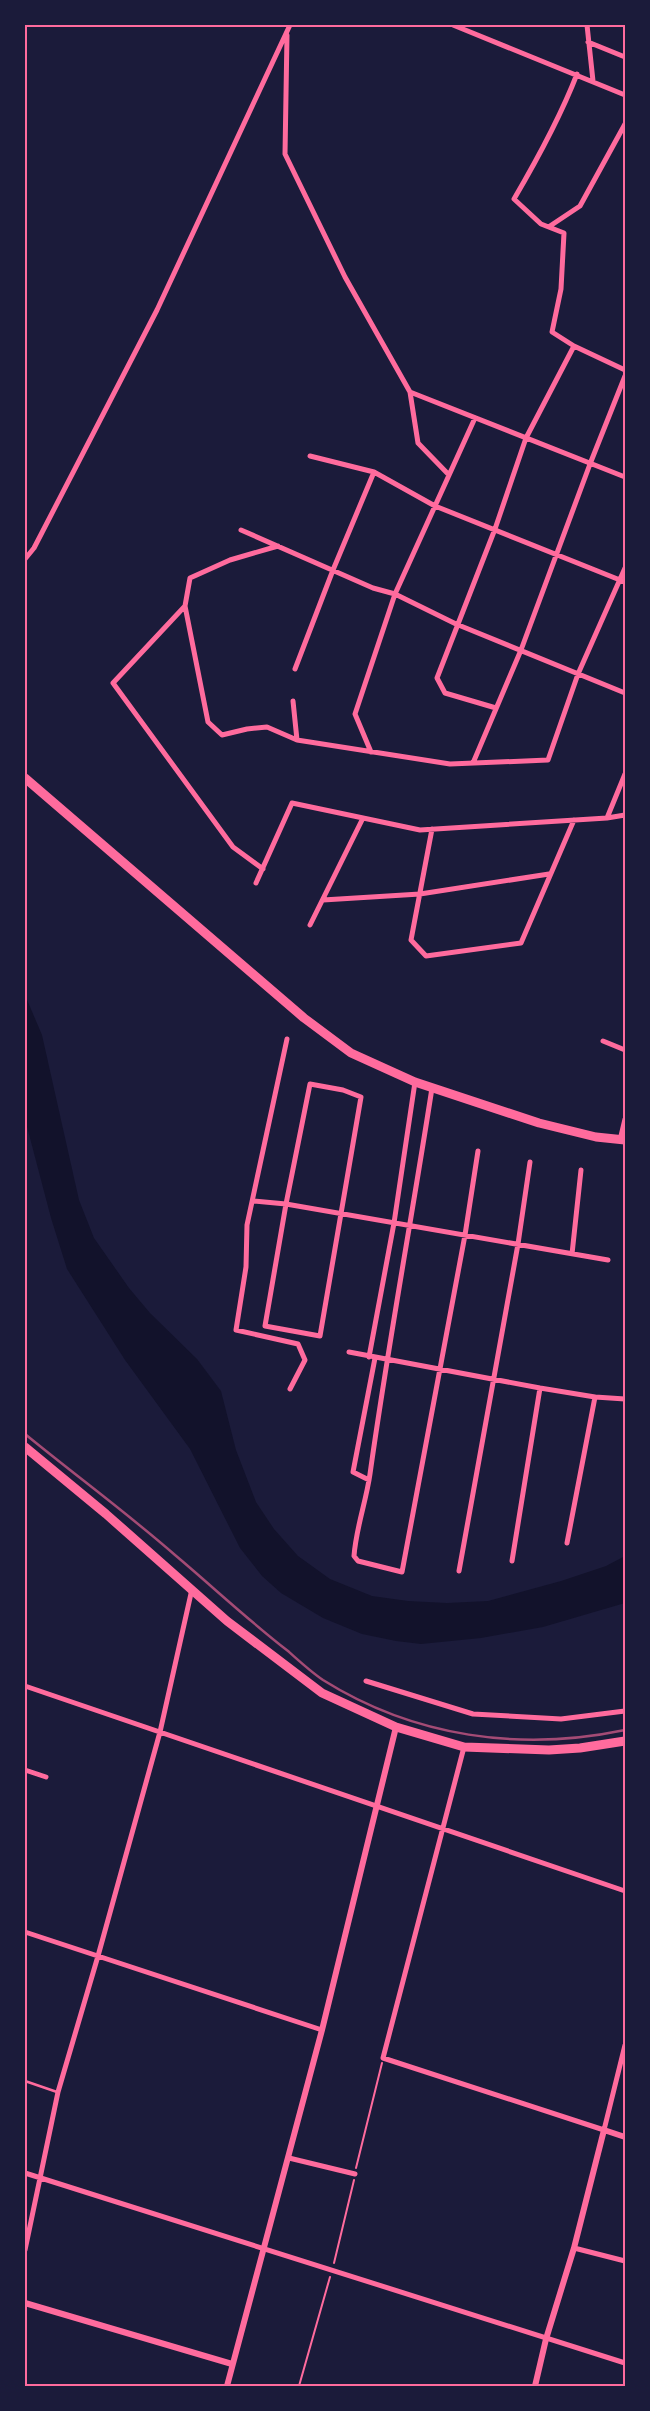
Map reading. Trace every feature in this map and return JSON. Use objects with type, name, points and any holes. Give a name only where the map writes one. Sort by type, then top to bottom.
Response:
[{"type":"main road","points":[[25,778],[304,1018],[351,1053],[415,1082],[539,1123],[596,1138],[622,1140]]},
{"type":"main road","points":[[25,1447],[192,1588],[227,1621],[322,1693],[396,1727],[464,1747],[549,1750],[580,1748],[625,1740]]},
{"type":"street","points":[[25,559],[34,548],[157,310],[290,25]]},
{"type":"street","points":[[453,25],[625,95]]},
{"type":"street","points":[[587,25],[593,81]]},
{"type":"street","points":[[287,32],[285,154],[345,278],[410,392],[418,443],[449,475]]},
{"type":"street","points":[[588,42],[625,57]]},
{"type":"street","points":[[577,74],[558,119],[514,199],[541,224],[564,233],[561,289],[552,332],[574,346],[625,370]]},
{"type":"street","points":[[550,226],[580,206],[625,124]]},
{"type":"street","points":[[496,708],[445,692],[437,678],[456,624],[495,529],[526,438],[574,346]]},
{"type":"street","points":[[473,763],[521,650],[625,376]]},
{"type":"street","points":[[410,392],[625,477]]},
{"type":"street","points":[[371,752],[354,714],[395,594],[475,418]]},
{"type":"street","points":[[310,456],[374,472],[435,506],[622,581]]},
{"type":"street","points":[[295,669],[333,570],[374,472]]},
{"type":"street","points":[[241,530],[373,588],[395,594],[456,624],[625,693]]},
{"type":"street","points":[[278,546],[230,560],[190,578],[185,606],[208,722],[222,735],[247,729],[267,727],[296,740],[450,764],[548,760],[578,674],[622,581],[625,568]]},
{"type":"street","points":[[185,606],[113,683],[233,847],[263,869]]},
{"type":"street","points":[[293,701],[296,740]]},
{"type":"street","points":[[607,818],[625,774]]},
{"type":"street","points":[[256,883],[292,803],[420,830],[607,818],[625,815]]},
{"type":"street","points":[[310,925],[363,818]]},
{"type":"street","points":[[432,829],[411,940],[426,956],[521,943],[549,874],[574,820]]},
{"type":"street","points":[[323,900],[420,894],[549,874]]},
{"type":"street","points":[[287,1039],[247,1225],[246,1267],[236,1330],[298,1344],[305,1360],[290,1389]]},
{"type":"street","points":[[603,1041],[625,1050]]},
{"type":"street","points":[[369,1357],[394,1222],[415,1082]]},
{"type":"street","points":[[310,1084],[343,1090],[361,1097],[320,1336],[265,1326],[286,1204],[310,1084]]},
{"type":"street","points":[[432,1088],[411,1226],[386,1360],[369,1480],[355,1533],[354,1556],[358,1561],[402,1572],[465,1235],[478,1151]]},
{"type":"street","points":[[622,1140],[625,1119]]},
{"type":"street","points":[[460,1571],[492,1379],[518,1244],[530,1162]]},
{"type":"street","points":[[572,1254],[581,1170]]},
{"type":"street","points":[[253,1201],[286,1204],[608,1260]]},
{"type":"street","points":[[349,1352],[540,1388],[595,1397],[625,1399]]},
{"type":"street","points":[[369,1480],[353,1472],[375,1358]]},
{"type":"street","points":[[512,1561],[540,1388]]},
{"type":"street","points":[[568,1543],[595,1397]]},
{"type":"street","points":[[25,2250],[58,2092],[160,1732],[192,1588]]},
{"type":"street","points":[[366,1681],[473,1714],[561,1719],[625,1711]]},
{"type":"street","points":[[25,1686],[625,1891]]},
{"type":"street","points":[[227,2386],[265,2250],[322,2030],[375,1806],[396,1727]]},
{"type":"street","points":[[464,1747],[383,2058],[625,2137]]},
{"type":"street","points":[[25,1770],[46,1777]]},
{"type":"street","points":[[25,1932],[322,2030]]},
{"type":"street","points":[[535,2386],[546,2339],[574,2248],[625,2045]]},
{"type":"street","points":[[289,2158],[355,2174]]},
{"type":"street","points":[[25,2173],[625,2363]]},
{"type":"street","points":[[574,2248],[625,2261]]},
{"type":"street","points":[[25,2303],[232,2364]]},
{"type":"lane","points":[[25,2081],[58,2092]]},
{"type":"path","points":[[299,2386],[332,2270],[383,2058]]},
{"type":"shaded area","points":[[25,995],[42,1035],[79,1200],[94,1238],[129,1288],[150,1313],[197,1359],[221,1391],[236,1450],[256,1502],[274,1529],[298,1556],[330,1579],[372,1596],[408,1601],[447,1603],[488,1601],[561,1581],[606,1566],[625,1556],[625,1603],[543,1627],[481,1638],[421,1644],[362,1634],[323,1618],[281,1593],[262,1576],[240,1548],[190,1449],[125,1360],[67,1269],[51,1218],[25,1119]]},
{"type":"railway","points":[[25,1434],[157,1539],[310,1670],[323,1680],[358,1699],[394,1715],[431,1727],[469,1735],[507,1739],[546,1739],[586,1737],[625,1730]]}]
